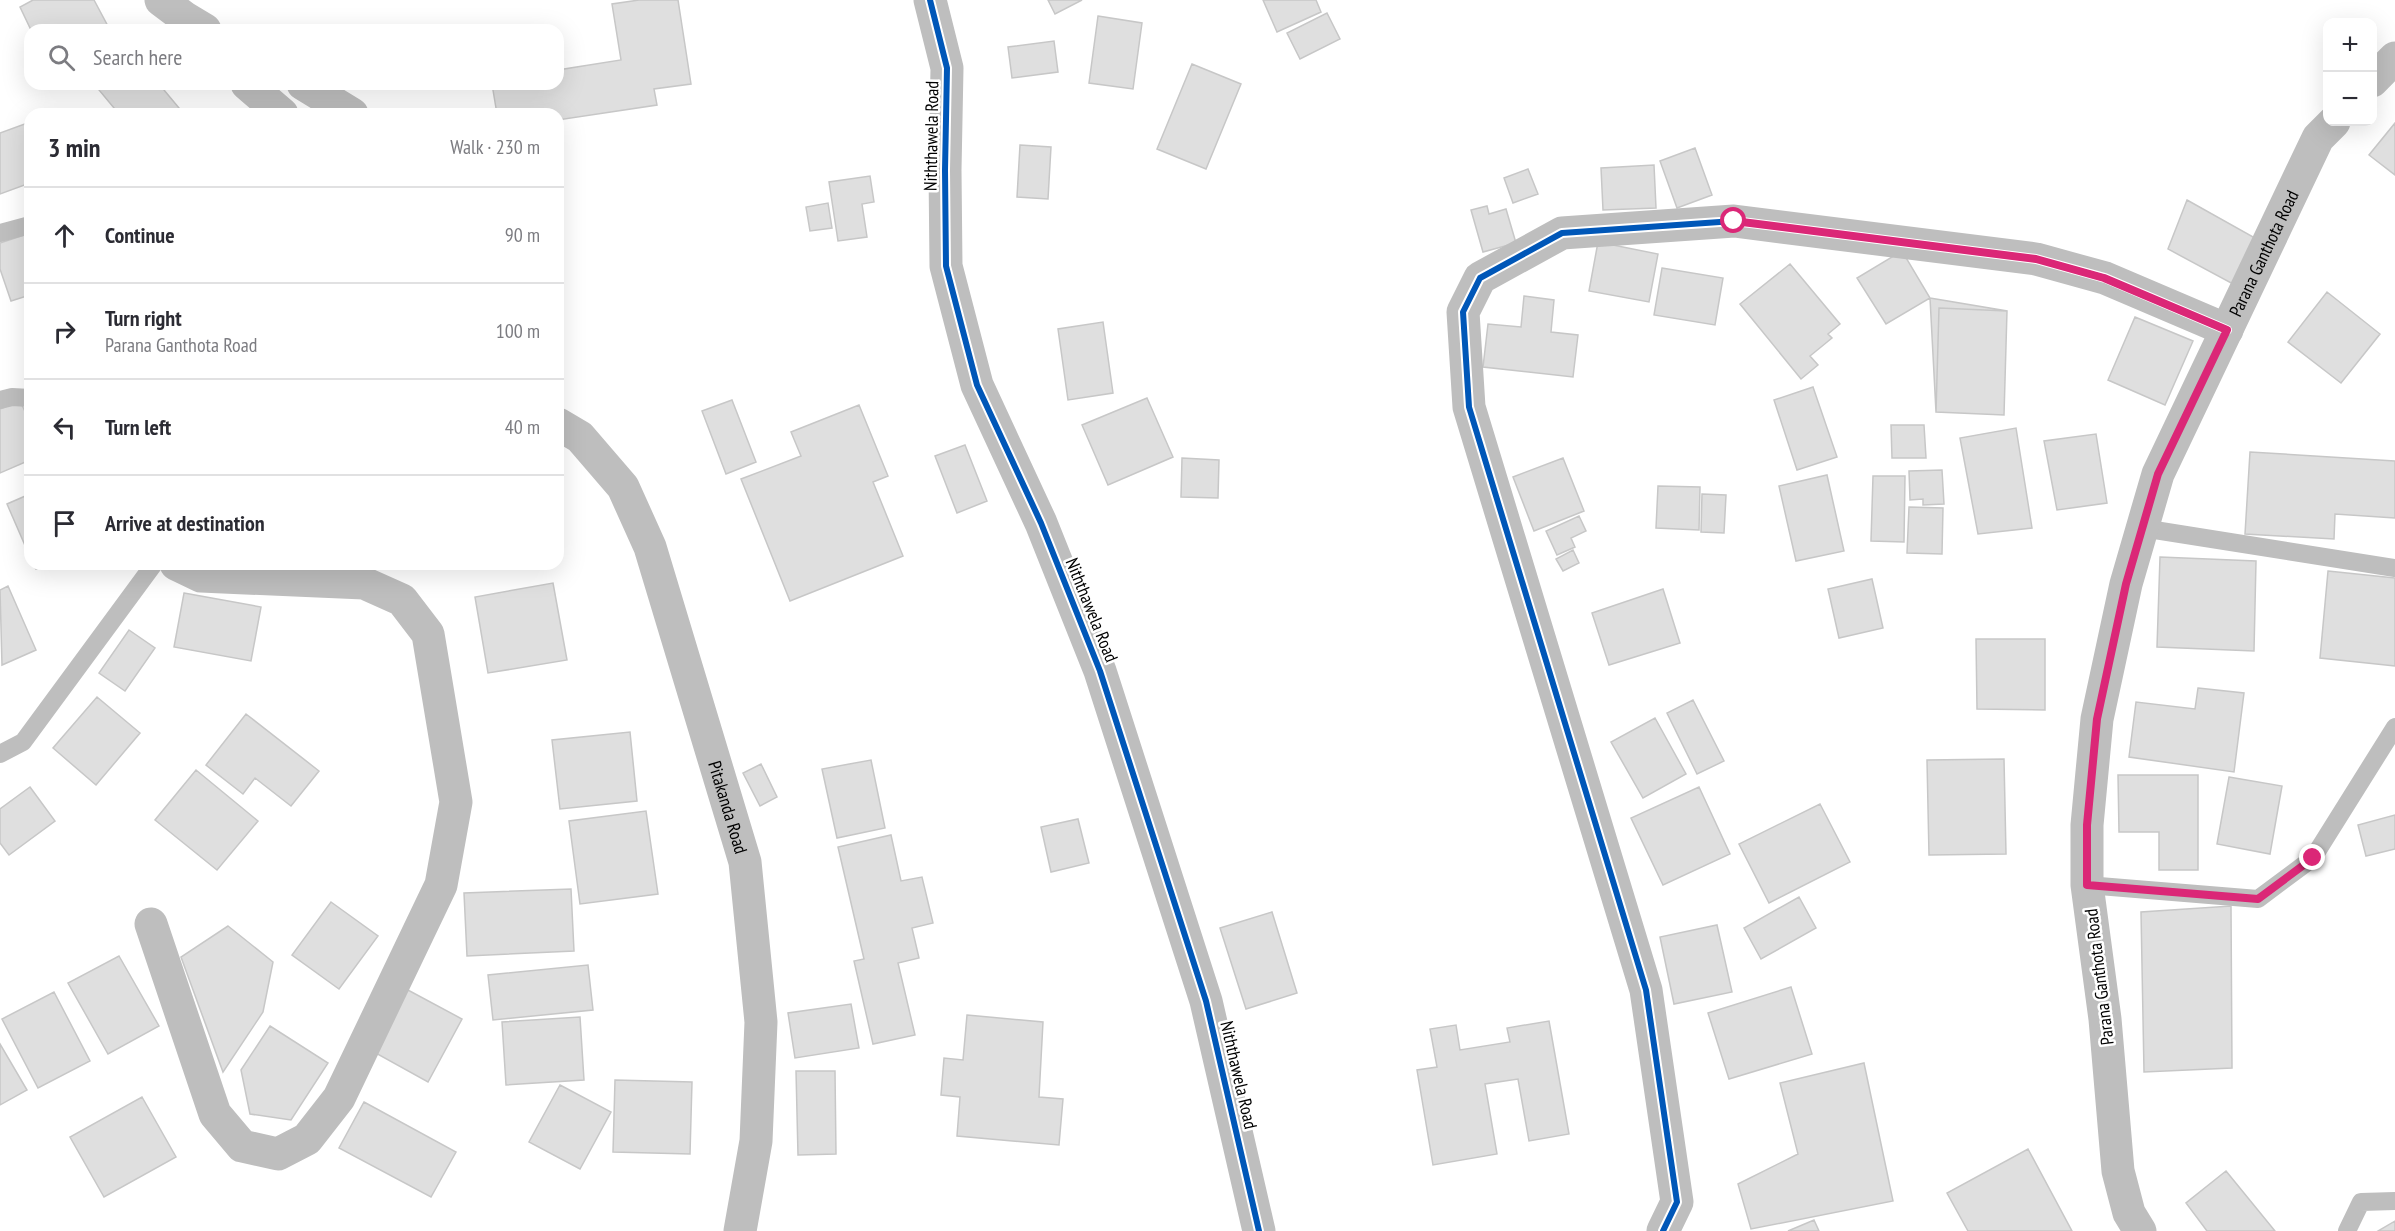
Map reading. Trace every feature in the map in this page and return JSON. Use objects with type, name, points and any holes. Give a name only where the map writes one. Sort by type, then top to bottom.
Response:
[{"type":"street","name":"Niththawela Road","points":[[930,0],[947,68],[946,266],[977,385],[1041,523],[1101,671],[1206,1001],[1259,1231]]},
{"type":"street","points":[[2377,77],[2395,58]]},
{"type":"street","points":[[254,90],[275,108]]},
{"type":"street","points":[[313,90],[342,108]]},
{"type":"street","name":"Parana Ganthota Road","points":[[2140,1231],[2129,1213],[2118,1171],[2105,1019],[2087,885],[2087,825],[2097,719],[2126,584],[2158,474],[2318,138],[2330,126]]},
{"type":"street","points":[[1663,1231],[1677,1202],[1646,990],[1469,407],[1462,312],[1480,278],[1562,233],[1734,221],[2036,259],[2104,278],[2227,330]]},
{"type":"street","name":"Pitakanda Road","points":[[564,428],[580,437],[623,487],[650,547],[745,862],[760,1022],[756,1141],[740,1231]]},
{"type":"street","points":[[151,924],[215,1114],[242,1146],[278,1154],[307,1139],[339,1098],[441,885],[456,802],[428,634],[402,600],[364,584],[201,576],[188,570]]},
{"type":"lane","points":[[0,233],[24,227]]},
{"type":"lane","points":[[0,400],[12,397],[24,398]]},
{"type":"lane","points":[[2142,528],[2395,568]]},
{"type":"lane","points":[[0,754],[23,742],[150,570]]},
{"type":"lane","points":[[2087,885],[2258,899],[2313,858],[2395,727]]},
{"type":"lane","points":[[2347,1231],[2361,1202],[2395,1201]]},
{"type":"building","points":[[33,0],[94,0],[107,24],[28,24],[20,7]]},
{"type":"building","points":[[639,0],[678,0],[691,84],[654,89],[657,105],[564,119],[564,108],[496,108],[493,90],[564,90],[564,69],[621,60],[612,4]]},
{"type":"building","points":[[1048,0],[1082,0],[1055,14]]},
{"type":"building","points":[[1263,0],[1316,0],[1321,12],[1277,32]]},
{"type":"building","points":[[1327,13],[1340,39],[1300,59],[1287,33]]},
{"type":"building","points":[[1098,16],[1142,23],[1133,89],[1089,83]]},
{"type":"building","points":[[1054,41],[1058,72],[1012,78],[1008,47]]},
{"type":"building","points":[[1192,64],[1241,84],[1206,169],[1157,149]]},
{"type":"building","points":[[99,90],[164,90],[179,108],[114,108]]},
{"type":"building","points":[[2395,123],[2395,175],[2369,155]]},
{"type":"building","points":[[24,124],[24,185],[0,194],[0,133]]},
{"type":"building","points":[[1020,145],[1051,147],[1048,199],[1017,197]]},
{"type":"building","points":[[1695,148],[1712,195],[1677,208],[1660,161]]},
{"type":"building","points":[[1654,165],[1656,208],[1603,210],[1601,168]]},
{"type":"building","points":[[1528,169],[1538,194],[1513,203],[1504,178]]},
{"type":"building","points":[[870,176],[874,202],[862,204],[867,237],[838,241],[829,182]]},
{"type":"building","points":[[2187,200],[2255,238],[2233,284],[2168,249]]},
{"type":"building","points":[[828,203],[832,228],[810,231],[806,207]]},
{"type":"building","points":[[1487,206],[1489,214],[1506,209],[1516,243],[1483,252],[1471,210]]},
{"type":"building","points":[[24,235],[24,297],[11,301],[0,269],[0,243]]},
{"type":"building","points":[[1598,242],[1658,254],[1649,302],[1589,291]]},
{"type":"building","points":[[1902,251],[1930,298],[1886,324],[1857,278]]},
{"type":"building","points":[[1790,264],[1840,324],[1828,334],[1832,338],[1810,356],[1818,365],[1801,379],[1740,304]]},
{"type":"building","points":[[1662,268],[1723,278],[1715,325],[1654,315]]},
{"type":"building","points":[[2327,292],[2380,334],[2341,383],[2288,342]]},
{"type":"building","points":[[1524,296],[1554,300],[1551,332],[1578,335],[1573,377],[1483,367],[1488,324],[1521,327]]},
{"type":"building","points":[[1930,298],[2007,311],[2004,415],[1936,412]]},
{"type":"building","points":[[1939,308],[2007,311],[2004,415],[1936,412]]},
{"type":"building","points":[[2135,317],[2193,341],[2165,405],[2108,380]]},
{"type":"building","points":[[1103,322],[1113,393],[1068,400],[1058,329]]},
{"type":"building","points":[[1813,387],[1837,457],[1797,470],[1774,400]]},
{"type":"building","points":[[1147,398],[1173,457],[1108,485],[1082,425]]},
{"type":"building","points":[[732,400],[756,462],[726,474],[702,411]]},
{"type":"building","points":[[20,401],[24,409],[24,463],[0,473],[0,409]]},
{"type":"building","points":[[859,405],[888,476],[873,482],[903,556],[790,601],[741,479],[801,456],[791,432]]},
{"type":"building","points":[[1891,425],[1924,425],[1926,458],[1892,458]]},
{"type":"building","points":[[2016,428],[2032,528],[1978,534],[1960,438]]},
{"type":"building","points":[[2096,434],[2107,503],[2057,510],[2044,441]]},
{"type":"building","points":[[965,445],[987,501],[957,513],[935,456]]},
{"type":"building","points":[[2250,452],[2395,461],[2395,518],[2335,514],[2334,539],[2245,534]]},
{"type":"building","points":[[1182,458],[1219,460],[1218,498],[1181,497]]},
{"type":"building","points":[[1563,458],[1584,511],[1534,531],[1513,477]]},
{"type":"building","points":[[1942,470],[1944,504],[1923,505],[1923,499],[1910,500],[1909,471]]},
{"type":"building","points":[[1827,475],[1844,551],[1796,561],[1779,486]]},
{"type":"building","points":[[1873,476],[1905,476],[1904,542],[1871,541]]},
{"type":"building","points":[[1658,486],[1700,487],[1699,530],[1656,528]]},
{"type":"building","points":[[1702,494],[1726,495],[1724,533],[1701,532]]},
{"type":"building","points":[[24,497],[24,543],[7,504]]},
{"type":"building","points":[[1909,507],[1943,508],[1942,554],[1907,553]]},
{"type":"building","points":[[1579,516],[1586,531],[1571,538],[1575,547],[1557,555],[1546,531]]},
{"type":"building","points":[[1573,550],[1579,563],[1563,571],[1556,559]]},
{"type":"building","points":[[2160,557],[2256,561],[2254,651],[2157,647]]},
{"type":"building","points":[[2328,571],[2395,578],[2395,666],[2320,658]]},
{"type":"building","points":[[1872,579],[1883,628],[1839,638],[1828,589]]},
{"type":"building","points":[[553,583],[567,660],[488,673],[475,597]]},
{"type":"building","points":[[8,586],[36,650],[2,665],[0,590]]},
{"type":"building","points":[[1663,589],[1680,643],[1609,665],[1592,613]]},
{"type":"building","points":[[184,593],[261,607],[251,661],[174,647]]},
{"type":"building","points":[[129,630],[155,648],[125,691],[99,673]]},
{"type":"building","points":[[1976,639],[2045,639],[2045,710],[1977,709]]},
{"type":"building","points":[[2198,688],[2244,693],[2234,772],[2129,757],[2136,702],[2195,709]]},
{"type":"building","points":[[97,697],[140,733],[96,785],[53,748]]},
{"type":"building","points":[[1693,700],[1724,761],[1697,774],[1667,713]]},
{"type":"building","points":[[246,714],[319,771],[291,806],[255,778],[243,794],[206,765]]},
{"type":"building","points":[[1655,718],[1686,774],[1643,798],[1611,742]]},
{"type":"building","points":[[630,732],[637,801],[560,809],[552,740]]},
{"type":"building","points":[[2004,759],[2006,854],[1929,855],[1927,760]]},
{"type":"building","points":[[871,760],[885,828],[837,838],[822,769]]},
{"type":"building","points":[[761,764],[777,797],[760,806],[743,773]]},
{"type":"building","points":[[196,770],[258,821],[217,870],[155,820]]},
{"type":"building","points":[[2118,775],[2198,775],[2198,870],[2159,870],[2159,832],[2119,832]]},
{"type":"building","points":[[2229,777],[2282,786],[2270,854],[2217,844]]},
{"type":"building","points":[[30,787],[55,821],[9,855],[0,843],[0,809]]},
{"type":"building","points":[[1699,787],[1730,854],[1663,885],[1631,818]]},
{"type":"building","points":[[1820,804],[1850,862],[1769,903],[1739,844]]},
{"type":"building","points":[[646,811],[658,894],[580,904],[569,821]]},
{"type":"building","points":[[2395,815],[2395,849],[2366,856],[2358,825]]},
{"type":"building","points":[[1078,819],[1089,863],[1051,872],[1041,827]]},
{"type":"building","points":[[891,835],[901,881],[922,877],[933,923],[912,928],[919,958],[898,963],[915,1035],[873,1044],[854,961],[864,959],[838,847]]},
{"type":"building","points":[[571,889],[574,951],[467,956],[464,893]]},
{"type":"building","points":[[1799,897],[1816,928],[1761,959],[1744,928]]},
{"type":"building","points":[[331,902],[378,936],[339,989],[292,955]]},
{"type":"building","points":[[2231,906],[2232,1068],[2144,1072],[2141,912]]},
{"type":"building","points":[[1272,912],[1297,993],[1246,1009],[1220,928]]},
{"type":"building","points":[[1717,925],[1732,992],[1674,1004],[1660,937]]},
{"type":"building","points":[[228,926],[273,962],[263,1012],[223,1072],[181,957]]},
{"type":"building","points":[[119,956],[159,1026],[108,1054],[68,983]]},
{"type":"building","points":[[588,965],[593,1010],[493,1020],[488,975]]},
{"type":"building","points":[[1791,987],[1812,1054],[1729,1079],[1708,1013]]},
{"type":"building","points":[[406,989],[462,1019],[428,1082],[372,1051]]},
{"type":"building","points":[[54,992],[90,1061],[38,1088],[2,1019]]},
{"type":"building","points":[[851,1004],[859,1048],[795,1058],[788,1013]]},
{"type":"building","points":[[967,1015],[1043,1022],[1039,1097],[1063,1099],[1059,1145],[957,1136],[960,1097],[941,1095],[944,1058],[963,1060]]},
{"type":"building","points":[[580,1017],[584,1080],[506,1085],[502,1022]]},
{"type":"building","points":[[1549,1021],[1569,1134],[1529,1141],[1518,1079],[1485,1084],[1497,1154],[1433,1165],[1417,1070],[1437,1067],[1430,1029],[1456,1025],[1460,1050],[1510,1042],[1507,1028]]},
{"type":"building","points":[[270,1026],[328,1063],[291,1120],[250,1114],[241,1070]]},
{"type":"building","points":[[0,1044],[27,1090],[0,1105]]},
{"type":"building","points":[[1864,1063],[1893,1201],[1751,1229],[1738,1184],[1798,1154],[1780,1083]]},
{"type":"building","points":[[796,1071],[835,1071],[836,1154],[798,1155]]},
{"type":"building","points":[[615,1080],[692,1082],[690,1154],[613,1152]]},
{"type":"building","points":[[560,1085],[611,1112],[580,1169],[529,1142]]},
{"type":"building","points":[[142,1097],[176,1157],[104,1197],[70,1137]]},
{"type":"building","points":[[364,1102],[456,1152],[431,1197],[339,1148]]},
{"type":"building","points":[[2028,1149],[2072,1231],[1968,1231],[1947,1193]]},
{"type":"building","points":[[2226,1171],[2275,1231],[2207,1231],[2186,1203]]},
{"type":"building","points":[[1814,1220],[1819,1231],[1788,1231]]},
{"type":"building","points":[[2395,1221],[2395,1231],[2378,1231]]},
{"type":"cycle path","points":[[930,0],[947,68],[946,266],[977,385],[1041,523],[1100,671],[1206,1001],[1259,1231]]},
{"type":"cycle path","points":[[1663,1231],[1677,1202],[1646,990],[1469,407],[1463,312],[1480,278],[1562,233],[1734,221],[2036,259],[2105,278],[2227,330]]},
{"type":"route","points":[[1734,221],[2036,259],[2104,278],[2227,330],[2158,474],[2126,584],[2097,719],[2087,825],[2087,885],[2258,899],[2313,858]]}]
